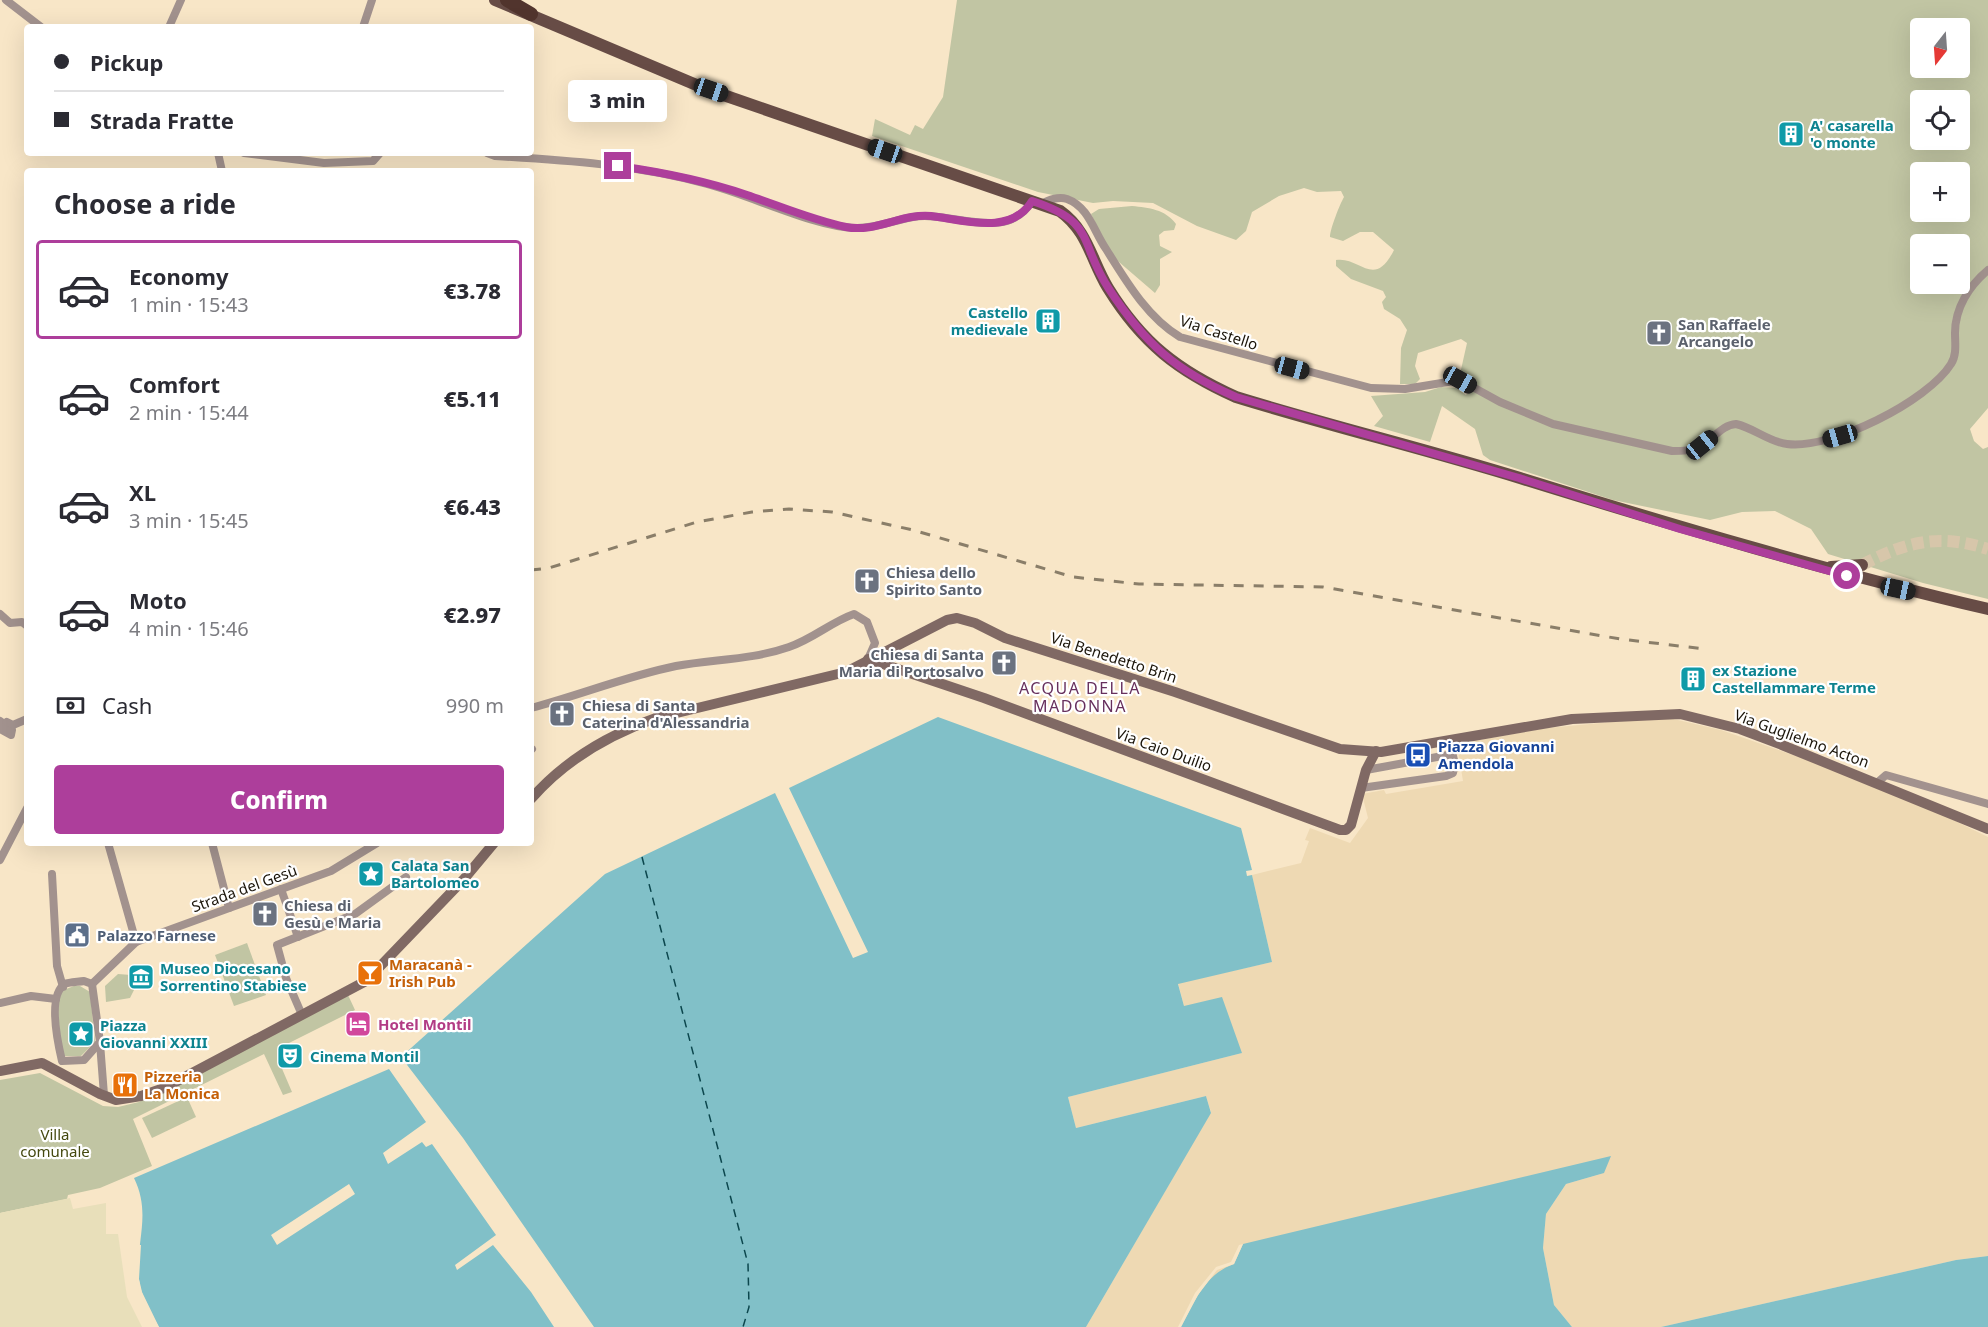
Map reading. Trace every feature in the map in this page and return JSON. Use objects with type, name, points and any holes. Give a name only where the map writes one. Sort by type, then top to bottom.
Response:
[{"type":"highway","points":[[507,0],[531,14]]},
{"type":"main road","points":[[495,0],[711,90],[1060,211],[1074,221],[1082,232],[1107,287],[1135,325],[1164,357],[1198,380],[1236,397],[1519,478],[1659,523],[1812,566],[1988,609]]},
{"type":"main road","points":[[520,0],[531,14]]},
{"type":"main road","points":[[1812,566],[1862,565]]},
{"type":"street","points":[[6,0],[36,24]]},
{"type":"street","points":[[170,24],[181,0]]},
{"type":"street","points":[[364,24],[372,0]]},
{"type":"street","points":[[266,156],[324,164],[373,161],[377,156]]},
{"type":"street","points":[[495,156],[573,161],[641,169],[715,186],[822,221],[857,229],[914,216],[974,222],[1003,221],[1026,211],[1036,203]]},
{"type":"street","name":"Via Castello","points":[[1036,203],[1054,198],[1067,199],[1087,214],[1129,285],[1164,327],[1180,337],[1371,388],[1405,389],[1460,380],[1500,402],[1552,424],[1672,451],[1689,450],[1702,445],[1730,424],[1736,424],[1788,445],[1815,443],[1840,436],[1890,413],[1930,388],[1952,363],[1955,352],[1956,312],[1966,295],[1988,270]]},
{"type":"street","points":[[0,614],[10,623],[24,624]]},
{"type":"street","points":[[534,707],[677,666],[745,658],[776,650],[821,632],[840,618],[854,614],[867,622],[875,643],[868,659]]},
{"type":"street","name":"Via Benedetto Brin","points":[[534,796],[567,763],[628,728],[656,718],[846,672],[946,620],[957,618],[975,623],[1005,638],[1340,748],[1357,750]]},
{"type":"street","name":"Via Caio Duilio","points":[[868,659],[984,698],[1340,830],[1346,830],[1351,825],[1360,792]]},
{"type":"street","name":"Via Guglielmo Acton","points":[[1440,742],[1572,719],[1680,714],[1740,729],[1878,782],[1988,829]]},
{"type":"street","points":[[0,716],[13,725],[24,720]]},
{"type":"street","points":[[0,721],[12,732],[8,735],[0,729]]},
{"type":"street","points":[[1366,770],[1357,750],[1376,751],[1440,742],[1442,757]]},
{"type":"street","points":[[1366,770],[1453,756],[1455,764],[1453,773],[1360,792],[1366,770],[1376,751]]},
{"type":"street","points":[[1878,782],[1886,775],[1903,778],[1988,804]]},
{"type":"street","points":[[0,860],[24,814]]},
{"type":"street","points":[[92,984],[136,942],[109,846]]},
{"type":"street","points":[[213,846],[229,908]]},
{"type":"street","name":"Strada del Gesù","points":[[136,942],[331,871],[372,846]]},
{"type":"street","points":[[59,1065],[104,1095],[116,1100],[141,1096],[164,1088],[366,981],[464,879],[492,846]]},
{"type":"street","points":[[52,874],[57,966],[63,987]]},
{"type":"street","points":[[302,1015],[276,949],[280,943],[355,914],[406,876]]},
{"type":"street","points":[[281,889],[298,937]]},
{"type":"street","points":[[59,1065],[54,1004],[56,999],[66,983],[84,981],[92,984]]},
{"type":"street","points":[[92,984],[104,1095]]},
{"type":"street","points":[[0,1003],[31,996],[56,999]]},
{"type":"street","points":[[0,1071],[42,1063],[59,1065],[84,1060],[100,1042]]},
{"type":"shaded area","points":[[1665,717],[1721,730],[1816,763],[1943,815],[1988,837],[1988,1256],[1956,1260],[1661,1327],[1572,1327],[1554,1305],[1543,1248],[1546,1214],[1566,1184],[1604,1173],[1234,1264],[1198,1295],[1181,1327],[1086,1327],[1211,1112],[1206,1096],[1076,1128],[1068,1097],[1242,1053],[1184,1006],[1178,983],[1272,962],[1252,875],[1301,863],[1309,841],[1305,840],[1310,828],[1350,843],[1368,818],[1362,794],[1384,790],[1386,794],[1463,781],[1457,744],[1547,728]]},
{"type":"green space","points":[[957,0],[1988,0],[1988,408],[1970,429],[1974,441],[1983,449],[1988,447],[1988,599],[1923,583],[1828,554],[1811,529],[1775,511],[1742,512],[1710,520],[1613,500],[1490,460],[1483,455],[1475,429],[1442,406],[1430,442],[1374,426],[1383,416],[1371,396],[1425,392],[1441,387],[1456,388],[1466,395],[1475,383],[1460,374],[1467,343],[1461,339],[1418,353],[1415,366],[1420,379],[1415,384],[1400,384],[1401,348],[1407,330],[1400,319],[1384,309],[1382,302],[1386,297],[1383,291],[1351,279],[1336,266],[1336,260],[1345,260],[1373,270],[1387,262],[1394,250],[1373,232],[1360,232],[1343,241],[1330,237],[1344,197],[1341,191],[1317,192],[1304,188],[1279,196],[1252,212],[1246,231],[1236,240],[1197,226],[1153,203],[1113,201],[1093,203],[1038,192],[872,136],[875,119],[910,135],[915,125],[923,129],[943,97]]},
{"type":"green space","points":[[1132,206],[1162,212],[1176,224],[1174,230],[1164,231],[1159,235],[1160,246],[1172,252],[1160,259],[1160,285],[1155,293],[1112,256],[1091,214],[1099,209]]},
{"type":"green space","points":[[247,943],[266,995],[234,1006],[215,955]]},
{"type":"green space","points":[[118,974],[131,975],[134,990],[130,998],[106,1002],[105,986]]},
{"type":"green space","points":[[80,986],[90,992],[95,1042],[81,1056],[63,1056],[56,1004],[61,991]]},
{"type":"green space","name":"Villa comunale","points":[[348,995],[355,1010],[285,1045],[286,1052],[280,1064],[292,1092],[283,1095],[264,1054],[133,1119],[152,1166],[100,1188],[68,1195],[67,1199],[0,1213],[0,1080],[40,1073],[103,1106],[118,1107],[139,1102]]},
{"type":"green space","points":[[187,1097],[196,1117],[152,1138],[142,1118]]},
{"type":"sand","points":[[70,1198],[73,1209],[106,1203],[106,1234],[118,1234],[127,1297],[142,1327],[0,1327],[0,1213]]},
{"type":"water","points":[[938,717],[1241,828],[1252,870],[1246,871],[1247,876],[1252,875],[1272,962],[1178,984],[1184,1006],[1222,997],[1242,1053],[1068,1097],[1076,1128],[1206,1096],[1211,1113],[1086,1327],[594,1327],[463,1138],[401,1057],[605,874],[775,793],[853,958],[868,952],[789,788]]},
{"type":"water","points":[[389,1069],[426,1122],[383,1153],[388,1164],[422,1142],[426,1147],[432,1144],[496,1235],[455,1265],[457,1270],[493,1245],[531,1292],[554,1327],[159,1327],[144,1299],[140,1286],[138,1266],[142,1204],[134,1178]]},
{"type":"water","points":[[1611,1156],[1604,1173],[1566,1184],[1546,1214],[1543,1248],[1554,1305],[1572,1327],[1181,1327],[1202,1290],[1215,1275],[1234,1264],[1243,1244]]},
{"type":"water","points":[[1988,1256],[1988,1327],[1661,1327],[1956,1260]]},
{"type":"pier","points":[[349,1184],[355,1194],[277,1245],[271,1235]]},
{"type":"pier","points":[[1243,1244],[1234,1264],[1217,1270],[1198,1295],[1181,1327],[1178,1327],[1195,1293],[1216,1267],[1231,1262],[1239,1245]]},
{"type":"pier","points":[[138,1245],[141,1245],[139,1279],[142,1292],[159,1327],[156,1327],[139,1292],[136,1279]]},
{"type":"ferry route","points":[[642,857],[748,1264],[749,1307],[743,1327]]},
{"type":"tunnel","points":[[1862,565],[1893,551],[1923,542],[1953,542],[1988,549]]},
{"type":"railway","points":[[534,570],[549,568],[697,522],[752,512],[789,509],[832,512],[913,530],[1073,577],[1139,584],[1323,587],[1620,639],[1705,649]]},
{"type":"place","name":"A' casarella 'o monte","points":[[1791,134]]},
{"type":"place","name":"Castello medievale","points":[[1048,321]]},
{"type":"place","name":"San Raffaele Arcangelo","points":[[1659,333]]},
{"type":"place","name":"Chiesa dello Spirito Santo","points":[[867,581]]},
{"type":"place","name":"Chiesa di Santa Maria di Portosalvo","points":[[1004,663]]},
{"type":"place","name":"ex Stazione Castellammare Terme","points":[[1693,679]]},
{"type":"place","name":"Chiesa di Santa Caterina d'Alessandria","points":[[562,714]]},
{"type":"place","name":"Piazza Giovanni Amendola","points":[[1418,755]]},
{"type":"place","name":"Calata San Bartolomeo","points":[[371,874]]},
{"type":"place","name":"Chiesa di Gesù e Maria","points":[[265,914]]},
{"type":"place","name":"Palazzo Farnese","points":[[77,935]]},
{"type":"place","name":"Maracanà - Irish Pub","points":[[370,973]]},
{"type":"place","name":"Museo Diocesano Sorrentino Stabiese","points":[[141,977]]},
{"type":"place","name":"Hotel Montil","points":[[358,1024]]},
{"type":"place","name":"Piazza Giovanni XXIII","points":[[81,1034]]},
{"type":"place","name":"Cinema Montil","points":[[290,1056]]},
{"type":"place","name":"Pizzeria La Monica","points":[[125,1085]]},
{"type":"district","name":"ACQUA DELLA MADONNA","points":[[1080,697]]},
{"type":"route","points":[[618,166],[698,181],[744,194],[792,212],[857,229],[914,216],[990,223],[1019,216],[1026,211],[1032,201],[1041,204],[1060,211],[1074,221],[1082,232],[1107,287],[1135,325],[1164,357],[1198,380],[1236,397],[1280,411],[1519,478],[1680,529],[1847,576]]}]
